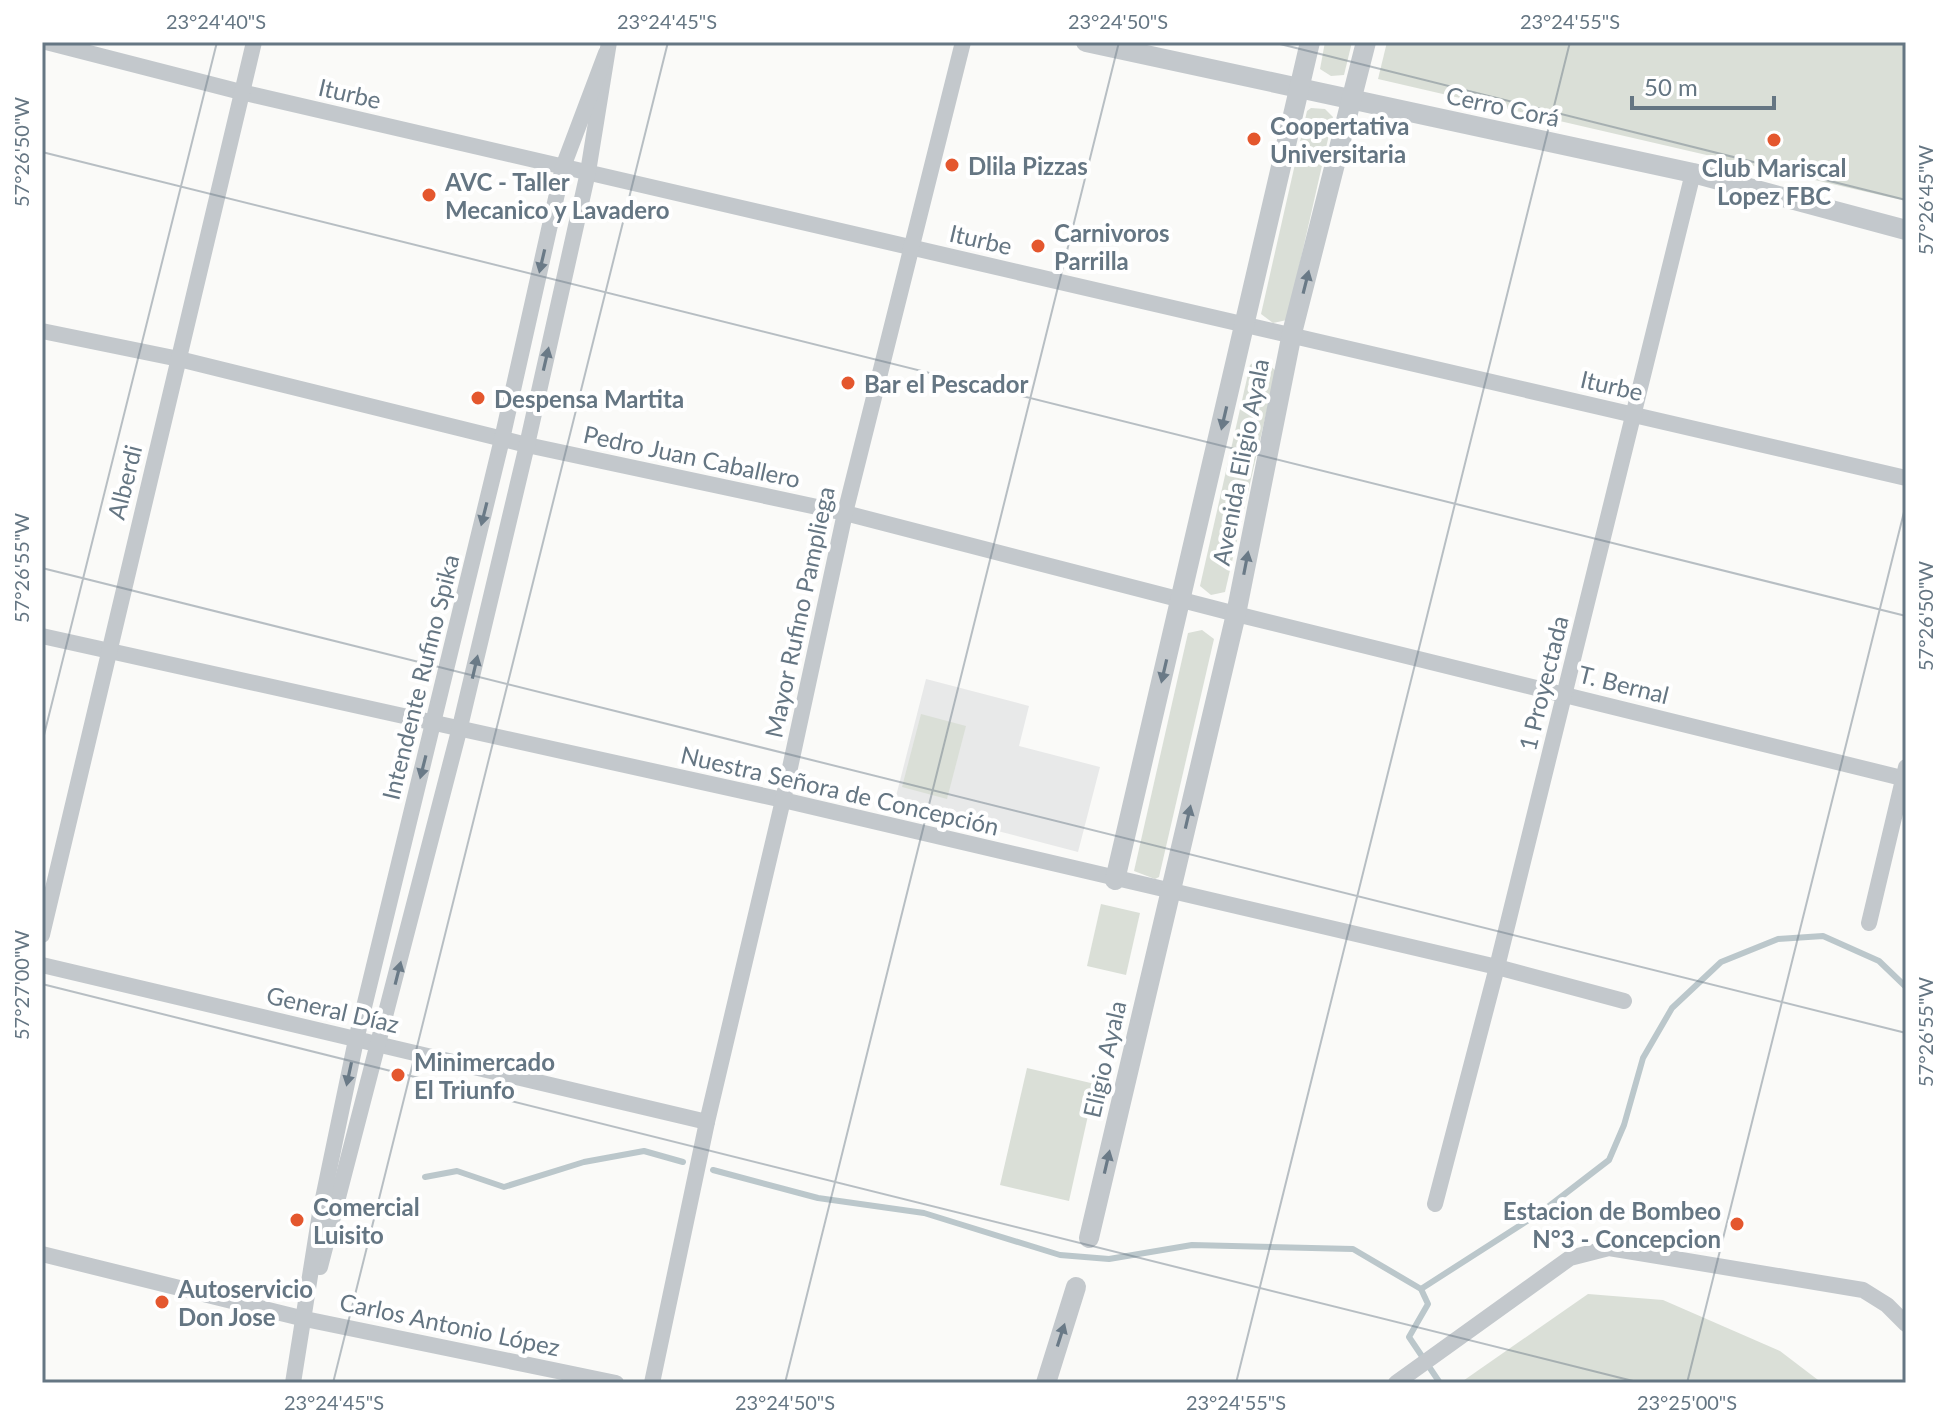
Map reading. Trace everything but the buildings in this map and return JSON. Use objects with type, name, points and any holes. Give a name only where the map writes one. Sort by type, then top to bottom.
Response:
[{"type":"street","name":"Iturbe","points":[[46,42],[241,92],[1246,326],[1292,333],[1906,478]]},
{"type":"street","name":"Alberdi","points":[[42,935],[254,42]]},
{"type":"street","name":"Mayor Rufino Pampliega","points":[[652,1383],[707,1122],[783,800],[845,513],[963,42]]},
{"type":"street","name":"Cerro Corá","points":[[1086,42],[1693,173],[1906,230]]},
{"type":"street","name":"Avenida Eligio Ayala","points":[[1115,880],[1310,42]]},
{"type":"street","name":"Avenida Eligio Ayala","points":[[1170,893],[1236,614],[1292,333],[1366,42]]},
{"type":"street","name":"Intendente Rufino Spika","points":[[293,1383],[320,1213],[356,1040],[502,439],[563,167],[608,48]]},
{"type":"street","name":"Intendente Rufino Spika","points":[[305,1319],[460,727],[588,172],[608,48]]},
{"type":"street","name":"1 Proyectada","points":[[1435,1204],[1497,967],[1693,173]]},
{"type":"street","name":"Pedro Juan Caballero","points":[[42,331],[179,359],[527,445],[845,513],[1236,614]]},
{"type":"street","name":"T. Bernal","points":[[1236,614],[1905,775]]},
{"type":"street","name":"Nuestra Señora de Concepción","points":[[42,636],[783,800],[1170,893],[1497,967],[1624,1001]]},
{"type":"street","points":[[1869,923],[1905,775]]},
{"type":"street","name":"Eligio Ayala","points":[[1089,1238],[1170,893]]},
{"type":"street","name":"General Díaz","points":[[42,965],[707,1122]]},
{"type":"street","points":[[1396,1383],[1570,1258],[1609,1248],[1863,1290],[1887,1305],[1906,1324]]},
{"type":"street","name":"Carlos Antonio López","points":[[42,1254],[305,1319],[616,1383]]},
{"type":"street","points":[[1046,1383],[1076,1287]]},
{"type":"shaded area","points":[[1325,42],[1352,42],[1344,75],[1331,76],[1320,69]]},
{"type":"shaded area","name":"Club Mariscal Lopez FBC","points":[[1387,42],[1906,42],[1906,201],[1378,79]]},
{"type":"shaded area","points":[[1311,108],[1325,109],[1333,117],[1287,320],[1273,323],[1261,314],[1307,111]]},
{"type":"shaded area","points":[[1254,362],[1267,363],[1276,371],[1225,592],[1211,595],[1200,586],[1250,365]]},
{"type":"shaded area","points":[[1202,630],[1214,639],[1159,877],[1155,879],[1134,871],[1188,633]]},
{"type":"shaded area","points":[[926,679],[1029,706],[1019,746],[1100,767],[1078,852],[894,804]]},
{"type":"shaded area","points":[[921,714],[966,726],[947,799],[902,787]]},
{"type":"shaded area","points":[[1101,904],[1140,913],[1126,975],[1087,966]]},
{"type":"shaded area","points":[[1027,1068],[1095,1084],[1069,1201],[1000,1185]]},
{"type":"shaded area","points":[[1588,1294],[1663,1300],[1780,1351],[1822,1383],[1460,1383]]},
{"type":"waterway","points":[[1421,1289],[1544,1210],[1609,1160],[1624,1125],[1643,1058],[1672,1008],[1721,962],[1778,939],[1823,936],[1879,961],[1906,987]]},
{"type":"waterway","points":[[425,1177],[457,1171],[504,1187],[584,1162],[644,1151],[683,1162]]},
{"type":"waterway","points":[[713,1170],[818,1198],[924,1213],[1060,1255],[1109,1259],[1192,1245],[1353,1249],[1421,1289],[1428,1304],[1409,1337],[1440,1383]]},
{"type":"place","name":"Coopertativa Universitaria","points":[[1254,139]]},
{"type":"place","name":"Club Mariscal Lopez FBC","points":[[1774,140]]},
{"type":"place","name":"Dlila Pizzas","points":[[952,165]]},
{"type":"place","name":"AVC - Taller Mecanico y Lavadero","points":[[429,195]]},
{"type":"place","name":"Carnivoros Parrilla","points":[[1038,246]]},
{"type":"place","name":"Bar el Pescador","points":[[848,383]]},
{"type":"place","name":"Despensa Martita","points":[[478,398]]},
{"type":"place","name":"Minimercado El Triunfo","points":[[398,1075]]},
{"type":"place","name":"Comercial Luisito","points":[[297,1220]]},
{"type":"place","name":"Estacion de Bombeo N°3 - Concepcion","points":[[1737,1224]]},
{"type":"place","name":"Autoservicio Don Jose","points":[[162,1302]]}]
